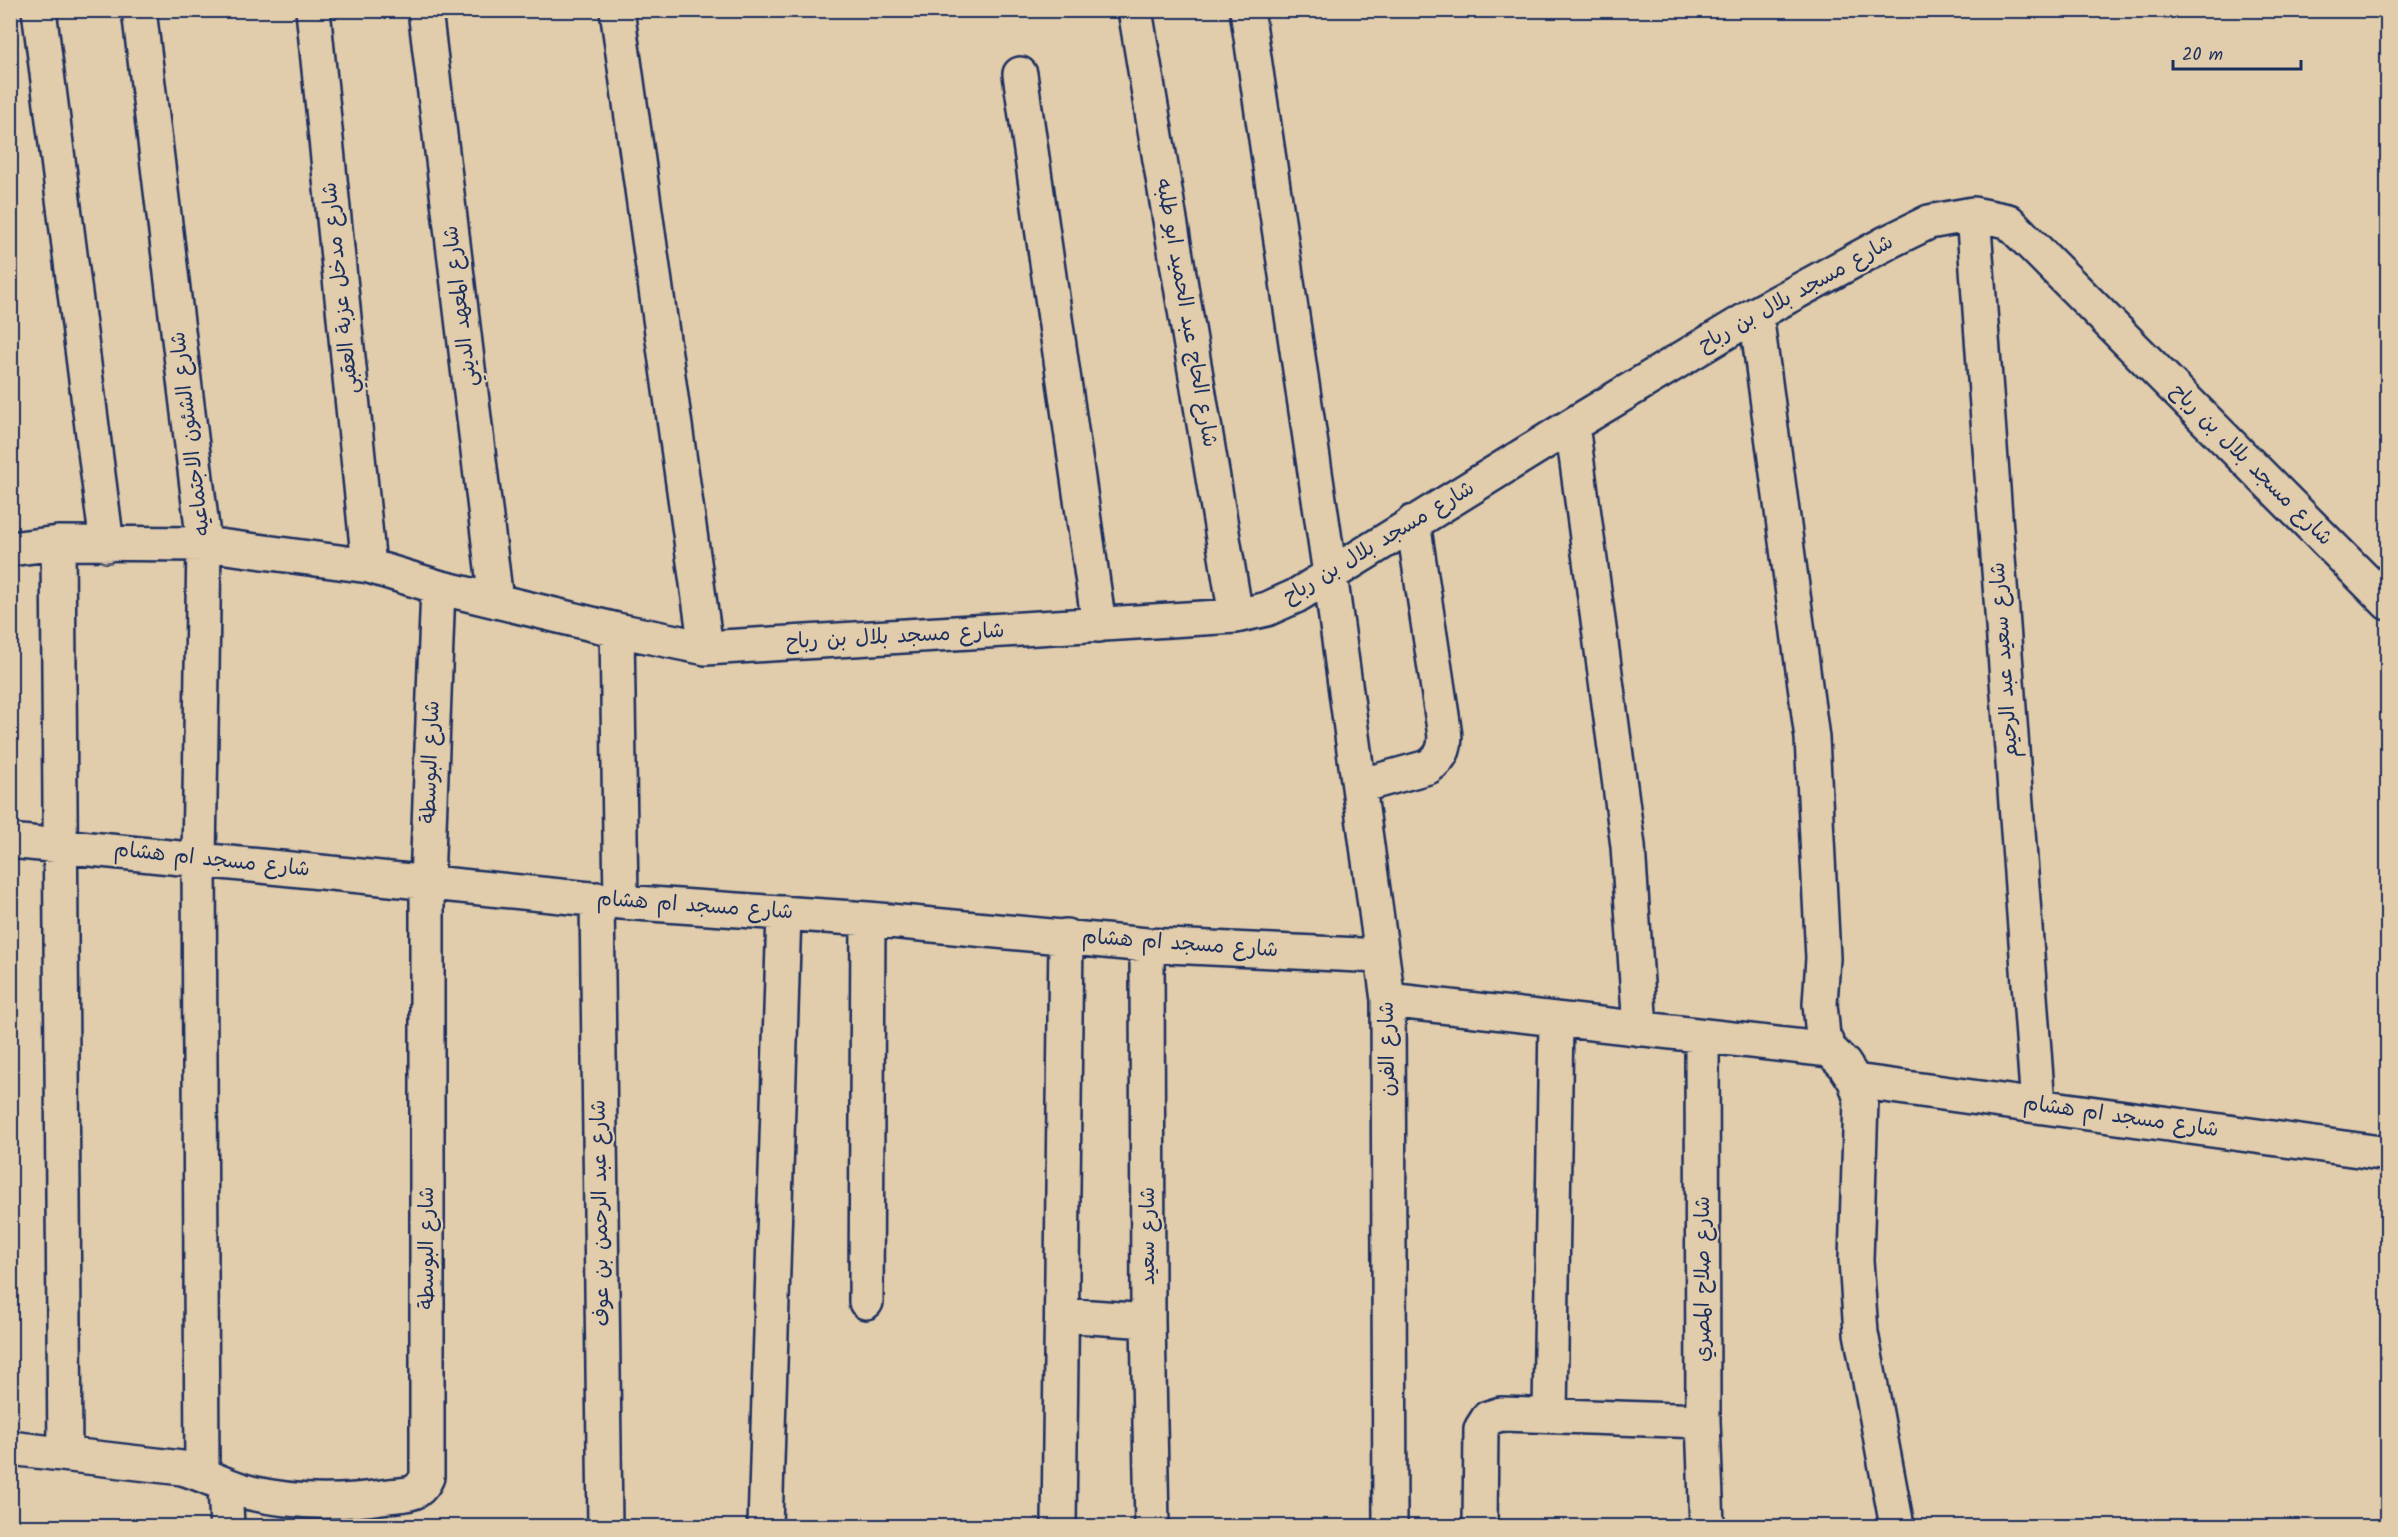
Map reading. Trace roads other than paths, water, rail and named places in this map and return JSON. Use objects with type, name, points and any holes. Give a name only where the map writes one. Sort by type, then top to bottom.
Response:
[{"type":"street","points":[[39,10],[107,545]]},
{"type":"street","name":"شارع الشئون الاجتماعيه","points":[[139,10],[204,544],[199,859],[214,1480],[227,1527]]},
{"type":"street","name":"شارع مدخل عزبة العقبي","points":[[313,10],[369,566]]},
{"type":"street","name":"شارع المعهد الديني","points":[[426,10],[496,601]]},
{"type":"street","points":[[616,10],[706,648]]},
{"type":"street","name":"شارع الحاج عبد الحميد ابو طلبه","points":[[1135,10],[1236,616]]},
{"type":"street","name":"شارع الفرن","points":[[1247,10],[1330,574],[1388,1000],[1390,1527]]},
{"type":"street","points":[[1020,74],[1099,625]]},
{"type":"street","name":"شارع مسجد بلال بن رباح","points":[[10,549],[58,543],[204,544],[369,566],[438,587],[616,630],[706,648],[1236,616],[1277,605],[1296,596],[1413,522],[1756,314],[1929,222],[1973,214],[2008,221],[2388,603]]},
{"type":"street","name":"شارع سعيد عبد الرحيم","points":[[1973,214],[2038,1106]]},
{"type":"street","points":[[1756,314],[1812,738],[1823,958],[1820,1004],[1823,1036],[1830,1050],[1845,1064],[1855,1081],[1861,1100],[1856,1260],[1861,1333],[1897,1527]]},
{"type":"street","points":[[1572,425],[1628,846],[1640,1029]]},
{"type":"street","points":[[1359,786],[1428,767],[1436,762],[1445,747],[1413,522]]},
{"type":"street","points":[[58,543],[65,1454]]},
{"type":"street","name":"شارع البوسطة","points":[[10,1448],[148,1462],[214,1480],[253,1494],[325,1503],[364,1513],[414,1492],[422,1486],[427,1477],[427,882],[438,587]]},
{"type":"street","name":"شارع عبد الرحمن بن عوف","points":[[605,1527],[609,901],[616,630]]},
{"type":"street","name":"شارع مسجد ام هشام","points":[[10,841],[609,901],[868,919],[1147,945],[1382,956]]},
{"type":"street","points":[[765,1527],[784,913]]},
{"type":"street","points":[[866,1302],[868,919]]},
{"type":"street","points":[[1059,1527],[1066,936]]},
{"type":"street","name":"شارع سعيد","points":[[1147,945],[1148,1321],[1152,1527]]},
{"type":"street","points":[[1388,1000],[1830,1050]]},
{"type":"street","points":[[1550,1415],[1556,1019]]},
{"type":"street","name":"شارع صلاح المصري","points":[[1702,1036],[1703,1422],[1706,1524]]},
{"type":"street","name":"شارع مسجد ام هشام","points":[[1855,1081],[2388,1154]]},
{"type":"street","points":[[1062,1315],[1148,1321]]},
{"type":"street","points":[[1480,1527],[1481,1429],[1488,1418],[1500,1414],[1703,1422]]}]
